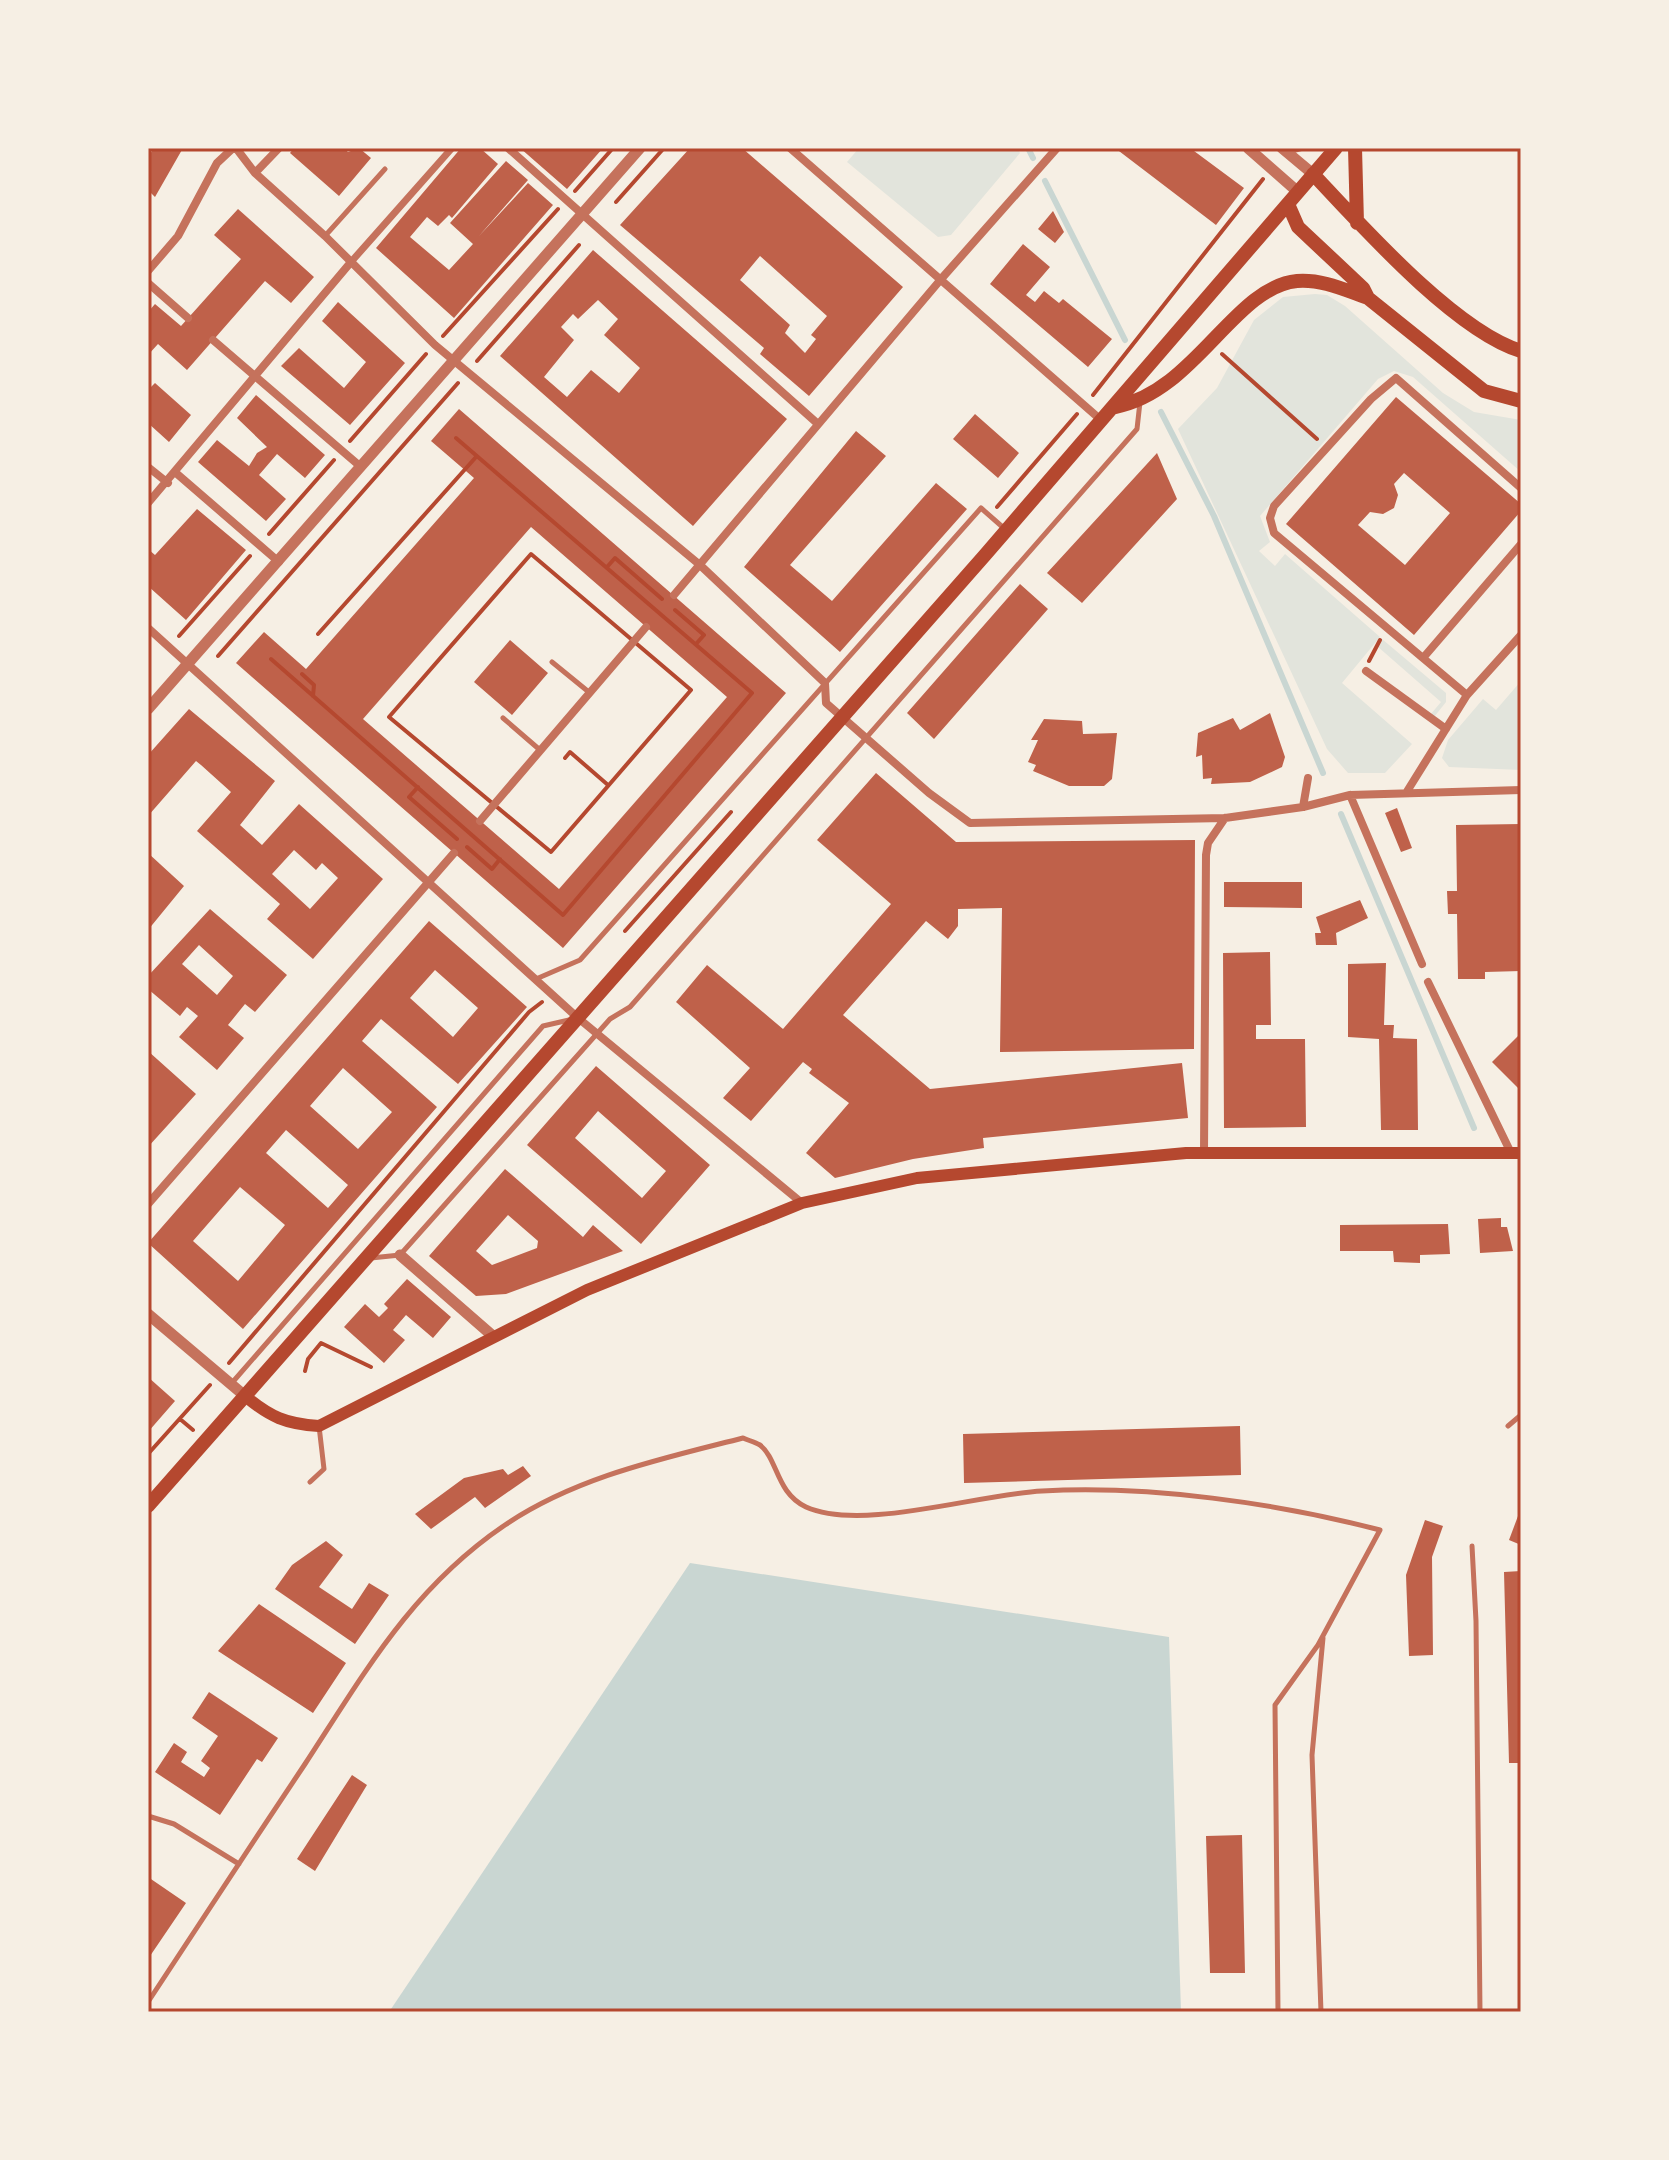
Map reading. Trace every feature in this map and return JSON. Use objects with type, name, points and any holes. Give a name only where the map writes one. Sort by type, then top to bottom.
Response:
[{"type":"main road","points":[[148,1506],[1115,407],[1336,148]]},
{"type":"main road","points":[[1355,148],[1357,223]]},
{"type":"main road","points":[[1313,174],[1357,223],[1468,322],[1491,339],[1521,351]]},
{"type":"main road","points":[[1293,198],[1298,227],[1363,288],[1368,298]]},
{"type":"main road","points":[[1115,407],[1140,402],[1174,379],[1236,317],[1282,284],[1311,281],[1368,298],[1484,391],[1521,401]]},
{"type":"main road","points":[[245,1396],[269,1416],[290,1424],[319,1426],[587,1290],[802,1203],[917,1178],[1204,1152],[1516,1153]]},
{"type":"street","points":[[148,271],[178,236],[217,163],[235,148],[255,173],[325,236],[435,345],[700,565],[825,683],[826,703],[929,793],[970,823],[1225,818],[1303,807],[1350,795],[1521,790]]},
{"type":"street","points":[[255,173],[279,148]]},
{"type":"street","points":[[148,503],[168,483],[351,262],[452,148]]},
{"type":"street","points":[[508,148],[818,424]]},
{"type":"street","points":[[148,709],[640,148]]},
{"type":"street","points":[[790,148],[1101,420]]},
{"type":"street","points":[[674,595],[942,278],[1057,148]]},
{"type":"street","points":[[1248,148],[1293,198]]},
{"type":"street","points":[[1285,150],[1313,174]]},
{"type":"street","points":[[148,283],[188,318]]},
{"type":"street","points":[[213,340],[361,467]]},
{"type":"street","points":[[1467,695],[1274,533],[1270,518],[1274,506],[1382,387],[1396,378],[1521,488]]},
{"type":"street","points":[[148,467],[168,483]]},
{"type":"street","points":[[176,473],[279,562]]},
{"type":"street","points":[[1423,658],[1521,544]]},
{"type":"street","points":[[480,821],[646,627]]},
{"type":"street","points":[[148,628],[578,1018],[802,1203]]},
{"type":"street","points":[[1406,793],[1467,695],[1521,635]]},
{"type":"street","points":[[1366,671],[1446,729]]},
{"type":"street","points":[[1303,807],[1308,778]]},
{"type":"street","points":[[1350,795],[1422,964]]},
{"type":"street","points":[[1204,1152],[1206,855],[1208,843],[1225,818]]},
{"type":"street","points":[[148,1204],[454,853]]},
{"type":"street","points":[[1428,982],[1516,1153]]},
{"type":"street","points":[[400,1255],[494,1337]]},
{"type":"street","points":[[148,1314],[245,1396]]},
{"type":"lane","points":[[1285,150],[1303,148]]},
{"type":"lane","points":[[325,236],[385,169]]},
{"type":"lane","points":[[366,1258],[400,1255],[610,1019],[630,1007],[1137,429],[1140,402]]},
{"type":"lane","points":[[536,979],[580,960],[981,508],[1007,530]]},
{"type":"lane","points":[[552,662],[590,693]]},
{"type":"lane","points":[[503,718],[541,750]]},
{"type":"lane","points":[[231,1384],[543,1026],[578,1018]]},
{"type":"lane","points":[[1508,1426],[1521,1415]]},
{"type":"lane","points":[[310,1482],[324,1469],[319,1426]]},
{"type":"lane","points":[[148,2002],[394,1630],[430,1585],[464,1554],[507,1523],[595,1479],[743,1438],[761,1445],[791,1497],[807,1508],[837,1514],[883,1514],[1042,1491],[1132,1491],[1338,1519],[1380,1530],[1323,1633],[1275,1705],[1278,2012]]},
{"type":"lane","points":[[1472,1546],[1476,1621],[1480,2012]]},
{"type":"lane","points":[[1321,2012],[1312,1755],[1323,1633]]},
{"type":"lane","points":[[148,1816],[174,1824],[239,1864]]},
{"type":"path","points":[[170,647],[613,148]]},
{"type":"path","points":[[1212,344],[1327,448]]},
{"type":"path","points":[[318,634],[476,457]]},
{"type":"path","points":[[531,554],[691,690],[608,785],[551,852],[389,717],[531,554]]},
{"type":"path","points":[[607,567],[615,558],[630,571]]},
{"type":"path","points":[[688,621],[704,635],[696,644]]},
{"type":"path","points":[[1366,671],[1375,645],[1390,630]]},
{"type":"path","points":[[271,659],[563,915]]},
{"type":"path","points":[[302,674],[314,685],[313,696]]},
{"type":"path","points":[[565,758],[570,752],[608,785]]},
{"type":"path","points":[[418,787],[409,797],[492,869],[500,859]]},
{"type":"path","points":[[305,1371],[308,1359],[321,1343],[371,1367]]},
{"type":"path","points":[[148,1454],[219,1374]]},
{"type":"path","points":[[180,1419],[193,1430]]},
{"type":"shaded area","points":[[859,148],[1017,148],[1020,153],[951,235],[938,237],[847,162]]},
{"type":"shaded area","points":[[1327,295],[1345,306],[1443,393],[1474,412],[1521,420],[1521,472],[1413,377],[1394,371],[1378,379],[1260,516],[1270,542],[1259,551],[1275,566],[1285,554],[1380,637],[1342,683],[1412,744],[1385,773],[1348,773],[1327,749],[1178,429],[1217,388],[1254,320],[1283,297]]},
{"type":"shaded area","points":[[1382,639],[1446,693],[1446,702],[1434,717],[1430,715],[1441,702],[1377,646]]},
{"type":"shaded area","points":[[1521,681],[1521,770],[1449,767],[1442,758],[1448,740],[1483,699],[1496,710]]},
{"type":"shaded area","points":[[690,1563],[1169,1637],[1181,2012],[389,2012]]},
{"type":"building","points":[[154,148],[183,148],[155,197],[148,190],[148,157]]},
{"type":"building","points":[[294,148],[343,148],[348,152],[359,148],[371,158],[339,196],[290,153]]},
{"type":"building","points":[[461,148],[480,148],[498,164],[452,218],[449,215],[438,226],[427,217],[410,237],[449,270],[473,244],[450,223],[506,161],[528,180],[479,236],[528,183],[553,205],[454,318],[376,248]]},
{"type":"building","points":[[520,148],[603,148],[567,189]]},
{"type":"building","points":[[690,148],[742,148],[903,287],[809,396],[760,354],[764,348],[620,225]],"holes":[[[760,256],[827,316],[811,335],[816,339],[805,353],[785,333],[790,325],[740,280]]]},
{"type":"building","points":[[1115,148],[1190,148],[1244,188],[1216,225]]},
{"type":"building","points":[[238,209],[314,277],[291,303],[265,281],[187,370],[158,344],[148,355],[148,312],[155,304],[181,326],[241,259],[214,235]]},
{"type":"building","points":[[1053,211],[1064,232],[1055,243],[1038,229]]},
{"type":"building","points":[[1023,244],[1050,267],[1026,295],[1035,302],[1044,291],[1059,303],[1063,299],[1112,339],[1088,367],[990,284]]},
{"type":"building","points":[[593,250],[787,419],[693,526],[500,356]],"holes":[[[598,300],[618,319],[604,335],[640,368],[619,393],[591,370],[567,397],[544,377],[574,340],[561,327],[573,314],[578,319]]]},
{"type":"building","points":[[338,302],[405,363],[350,425],[281,366],[299,348],[344,388],[366,362],[322,321]]},
{"type":"building","points":[[155,383],[191,415],[169,442],[148,423],[148,384],[151,387]]},
{"type":"building","points":[[256,395],[325,455],[305,478],[277,454],[259,475],[286,499],[266,521],[198,462],[217,440],[249,466],[257,453],[267,447],[237,418]]},
{"type":"building","points":[[1396,397],[1521,504],[1521,511],[1414,635],[1286,524]],"holes":[[[1404,473],[1450,513],[1405,565],[1358,525],[1370,512],[1383,514],[1394,508],[1398,495],[1394,484]]]},
{"type":"building","points":[[459,409],[786,693],[563,948],[236,663],[264,632],[306,669],[474,478],[431,441]],"holes":[[[531,527],[727,697],[559,889],[363,719]]]},
{"type":"building","points":[[975,414],[1019,453],[998,478],[953,439]]},
{"type":"building","points":[[856,431],[886,456],[790,565],[832,601],[936,483],[967,509],[840,652],[744,567]]},
{"type":"building","points":[[1157,453],[1177,499],[1082,603],[1047,573]]},
{"type":"building","points":[[197,509],[246,550],[186,620],[148,586],[148,549],[155,555]]},
{"type":"building","points":[[1020,584],[1048,609],[934,739],[907,713]]},
{"type":"building","points":[[510,640],[548,673],[512,715],[474,682]]},
{"type":"building","points":[[189,709],[275,781],[240,825],[262,845],[299,804],[383,879],[313,959],[267,919],[280,904],[197,831],[231,792],[196,761],[148,816],[148,755]],"holes":[[[294,850],[316,870],[322,863],[338,878],[310,909],[272,874]]]},
{"type":"building","points":[[1270,713],[1285,757],[1282,767],[1250,782],[1211,784],[1212,778],[1203,779],[1202,755],[1196,757],[1198,733],[1233,718],[1240,730]]},
{"type":"building","points":[[1044,719],[1082,721],[1083,734],[1117,733],[1112,779],[1104,786],[1069,786],[1033,771],[1036,765],[1028,762],[1038,740],[1031,740]]},
{"type":"building","points":[[876,773],[956,842],[1195,840],[1194,1049],[1000,1052],[1002,908],[958,909],[958,926],[948,939],[926,921],[843,1015],[930,1089],[1182,1063],[1188,1118],[983,1138],[984,1148],[913,1159],[835,1178],[806,1153],[849,1103],[809,1073],[812,1069],[803,1062],[751,1121],[723,1098],[750,1068],[676,1002],[707,965],[783,1029],[891,904],[817,840]]},
{"type":"building","points":[[1397,808],[1412,848],[1401,852],[1385,813]]},
{"type":"building","points":[[1521,824],[1521,971],[1485,972],[1485,979],[1458,979],[1457,914],[1448,914],[1447,891],[1457,891],[1456,825]]},
{"type":"building","points":[[148,853],[184,886],[148,930]]},
{"type":"building","points":[[1224,882],[1302,882],[1302,908],[1224,907]]},
{"type":"building","points":[[1360,900],[1368,918],[1336,933],[1337,945],[1316,945],[1315,933],[1321,933],[1316,917]]},
{"type":"building","points":[[210,909],[287,975],[255,1012],[245,1004],[228,1025],[244,1038],[217,1070],[179,1037],[198,1016],[187,1007],[180,1016],[148,989],[148,976]],"holes":[[[199,945],[233,976],[217,995],[182,964]]]},
{"type":"building","points":[[429,921],[527,1007],[458,1084],[381,1019],[362,1041],[437,1107],[243,1329],[148,1243]],"holes":[[[435,970],[478,1008],[453,1037],[410,998]],[[343,1068],[392,1112],[358,1149],[310,1106]],[[286,1130],[348,1185],[328,1208],[266,1153]],[[240,1187],[285,1225],[238,1281],[193,1241]]]},
{"type":"building","points":[[1270,952],[1271,1025],[1256,1025],[1256,1039],[1305,1039],[1306,1127],[1224,1128],[1223,953]]},
{"type":"building","points":[[1386,963],[1384,1025],[1394,1025],[1393,1038],[1417,1039],[1418,1130],[1381,1130],[1379,1039],[1348,1037],[1348,964]]},
{"type":"building","points":[[1521,1033],[1521,1091],[1492,1062]]},
{"type":"building","points":[[148,1051],[196,1094],[148,1147]]},
{"type":"building","points":[[596,1066],[710,1165],[641,1244],[527,1145]],"holes":[[[598,1111],[666,1171],[642,1198],[575,1138]]]},
{"type":"building","points":[[505,1169],[583,1237],[593,1225],[623,1251],[506,1294],[476,1296],[429,1256]],"holes":[[[508,1215],[538,1241],[537,1248],[492,1265],[476,1251]]]},
{"type":"building","points":[[1501,1218],[1501,1227],[1507,1227],[1513,1251],[1480,1253],[1478,1219]]},
{"type":"building","points":[[1448,1224],[1450,1254],[1420,1255],[1420,1263],[1394,1262],[1393,1251],[1340,1251],[1340,1225]]},
{"type":"building","points":[[407,1279],[451,1317],[433,1338],[406,1315],[393,1330],[405,1340],[384,1363],[344,1327],[365,1304],[379,1317],[388,1308],[384,1304]]},
{"type":"building","points":[[148,1377],[175,1401],[148,1432]]},
{"type":"building","points":[[1240,1426],[1241,1475],[964,1483],[963,1434]]},
{"type":"building","points":[[523,1466],[531,1476],[485,1508],[475,1497],[431,1529],[415,1514],[464,1478],[503,1469],[508,1475]]},
{"type":"building","points":[[1521,1508],[1521,1545],[1509,1540]]},
{"type":"building","points":[[1425,1520],[1443,1526],[1432,1557],[1433,1655],[1409,1656],[1406,1575]]},
{"type":"building","points":[[326,1541],[343,1555],[319,1587],[352,1609],[369,1583],[389,1595],[355,1644],[275,1589],[292,1565]]},
{"type":"building","points":[[1521,1571],[1521,1763],[1509,1763],[1504,1572]]},
{"type":"building","points":[[259,1604],[346,1663],[313,1713],[218,1651]]},
{"type":"building","points":[[209,1692],[278,1738],[262,1762],[257,1759],[220,1815],[155,1772],[174,1743],[187,1752],[181,1762],[204,1777],[210,1768],[201,1761],[218,1736],[192,1718]]},
{"type":"building","points":[[352,1775],[367,1785],[315,1871],[297,1859]]},
{"type":"building","points":[[1242,1835],[1245,1973],[1210,1973],[1206,1836]]},
{"type":"building","points":[[148,1877],[186,1903],[148,1959]]},
{"type":"waterway","points":[[1028,148],[1033,158]]},
{"type":"waterway","points":[[1045,181],[1125,340]]},
{"type":"waterway","points":[[1161,412],[1214,516],[1323,773]]},
{"type":"waterway","points":[[1341,814],[1474,1128]]}]
